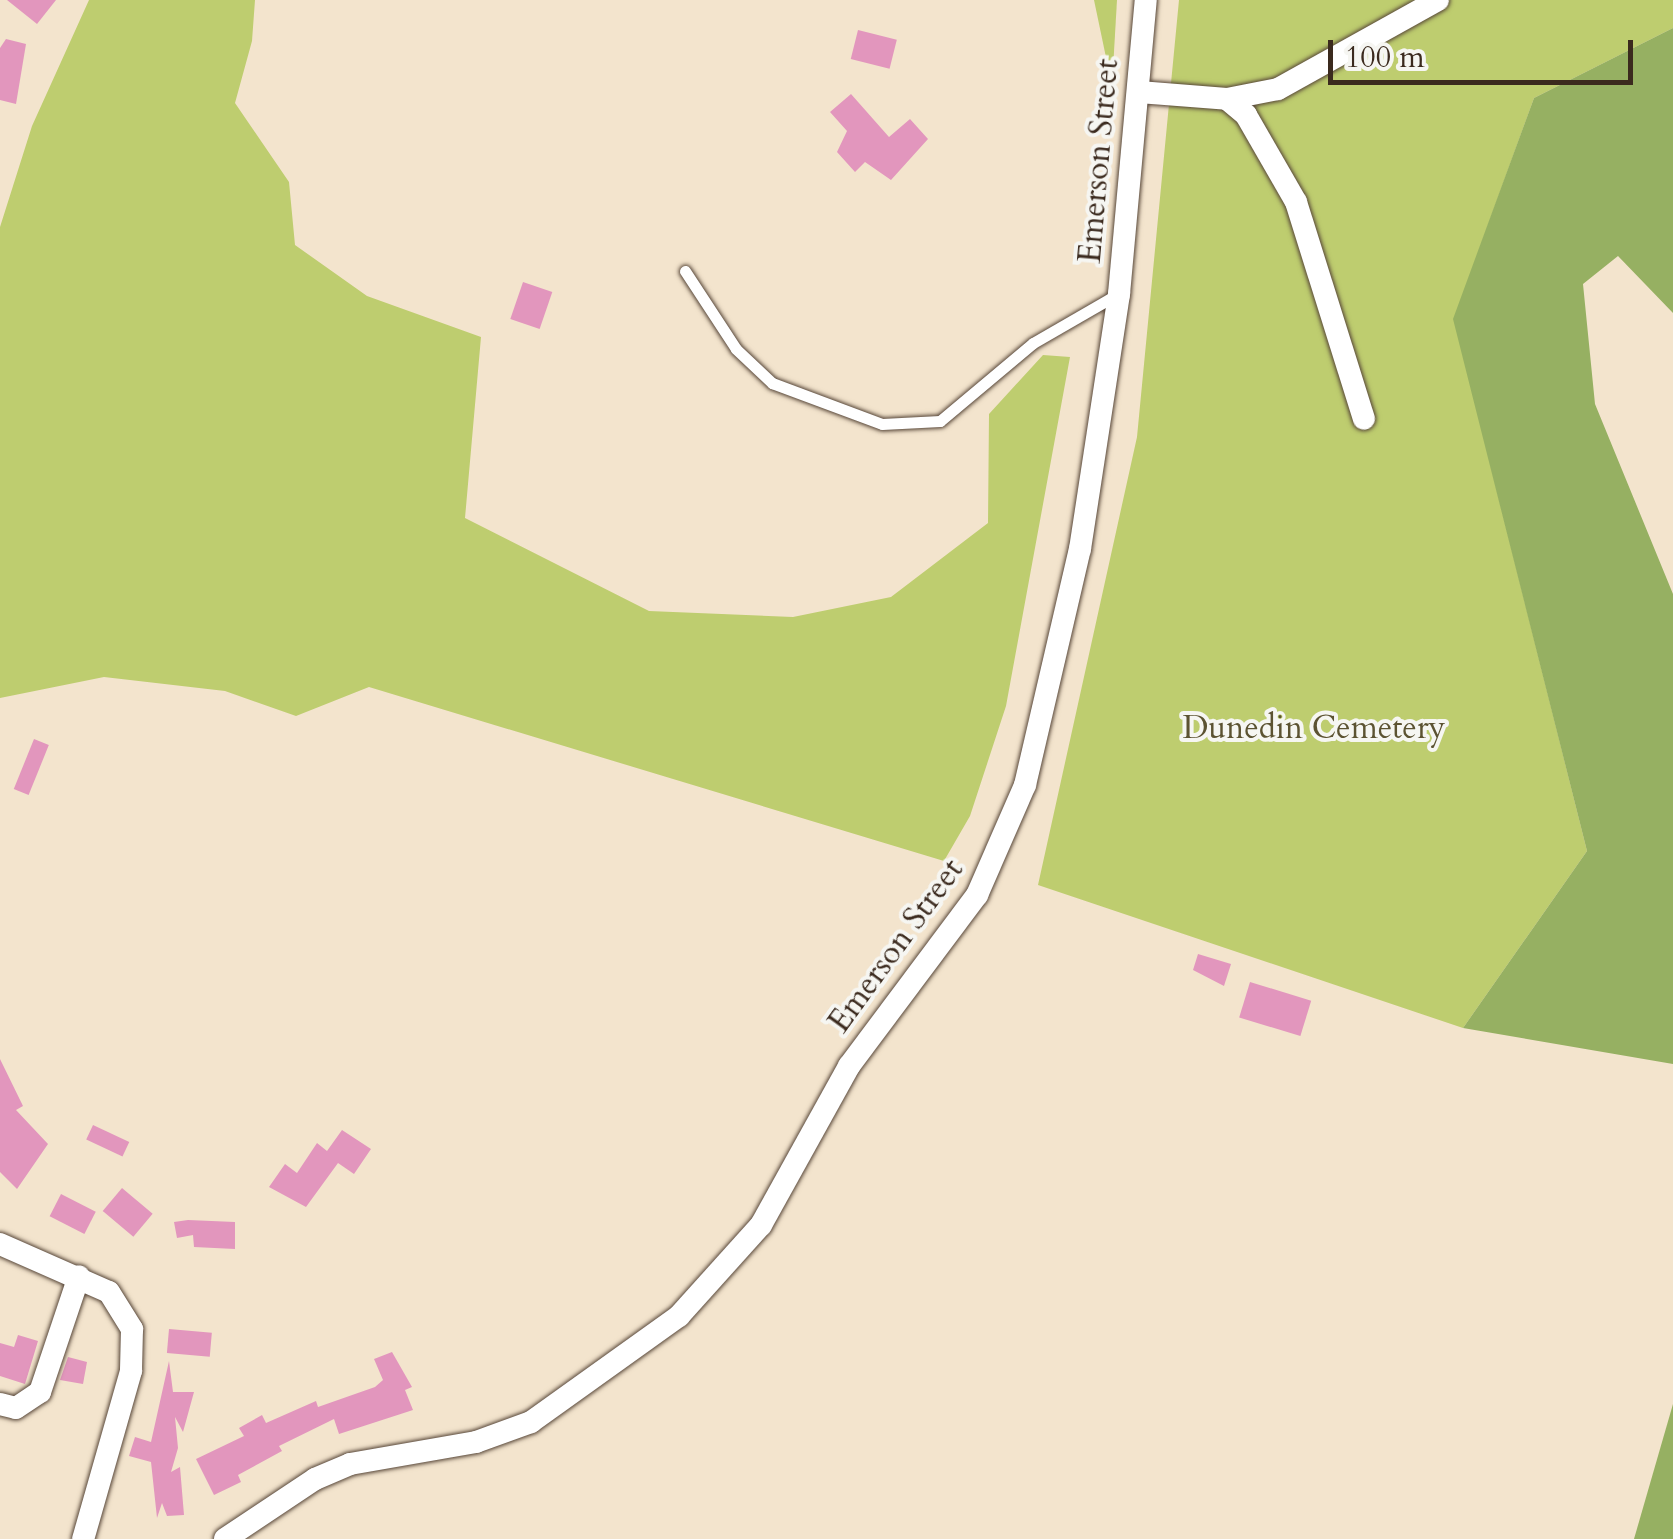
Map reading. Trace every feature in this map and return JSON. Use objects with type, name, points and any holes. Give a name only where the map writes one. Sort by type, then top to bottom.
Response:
[{"type":"street","name":"Emerson Street","points":[[225,1539],[315,1479],[350,1464],[476,1442],[530,1422],[679,1316],[761,1225],[849,1066],[977,895],[1016,812],[1069,605],[1119,294],[1146,0]]},
{"type":"street","points":[[1139,92],[1226,99],[1278,89],[1438,0]]},
{"type":"street","points":[[1226,99],[1246,115],[1296,202],[1364,420]]},
{"type":"street","points":[[0,1244],[79,1276],[109,1292],[124,1310],[135,1350],[83,1539]]},
{"type":"street","points":[[0,1404],[25,1405],[40,1392],[79,1276]]},
{"type":"lane","points":[[686,271],[736,350],[772,382],[882,424],[940,421],[1033,343],[1119,294]]},
{"type":"green space","points":[[89,0],[255,0],[252,41],[235,103],[289,182],[295,245],[367,296],[481,337],[465,518],[649,611],[793,617],[891,597],[988,523],[989,414],[1043,355],[1070,357],[1006,706],[970,816],[944,861],[369,687],[296,716],[225,691],[104,677],[0,698],[0,227],[32,126]]},
{"type":"green space","points":[[1094,0],[1117,0],[1112,86]]},
{"type":"green space","name":"Dunedin Cemetery","points":[[1179,0],[1673,0],[1673,28],[1534,98],[1454,319],[1587,851],[1463,1028],[1038,885],[1137,437]]},
{"type":"green space","points":[[1673,28],[1673,313],[1618,256],[1583,284],[1595,404],[1673,594],[1673,1064],[1463,1028],[1587,851],[1453,319],[1534,98]]},
{"type":"green space","points":[[1673,1404],[1673,1539],[1634,1539]]},
{"type":"building","points":[[7,0],[56,0],[37,24]]},
{"type":"building","points":[[858,30],[897,40],[890,69],[851,59]]},
{"type":"building","points":[[6,39],[26,44],[16,104],[0,100],[0,48]]},
{"type":"building","points":[[851,94],[889,137],[910,119],[928,139],[891,180],[865,162],[855,172],[837,152],[847,131],[830,112]]},
{"type":"building","points":[[523,282],[552,292],[540,329],[510,319]]},
{"type":"building","points":[[34,739],[49,745],[29,795],[14,789]]},
{"type":"building","points":[[1198,954],[1231,964],[1224,986],[1193,970]]},
{"type":"building","points":[[1250,982],[1311,1001],[1300,1036],[1239,1017]]},
{"type":"building","points":[[0,1059],[23,1106],[16,1110],[48,1144],[17,1189],[0,1172]]},
{"type":"building","points":[[93,1125],[129,1142],[122,1156],[86,1140]]},
{"type":"building","points":[[342,1130],[371,1149],[354,1174],[338,1163],[306,1207],[269,1187],[285,1164],[297,1173],[317,1143],[327,1151]]},
{"type":"building","points":[[122,1188],[153,1214],[133,1237],[103,1211]]},
{"type":"building","points":[[61,1194],[96,1212],[84,1234],[50,1216]]},
{"type":"building","points":[[174,1222],[235,1222],[235,1249],[194,1247],[193,1235],[177,1238]]},
{"type":"building","points":[[169,1329],[212,1333],[210,1357],[167,1353]]},
{"type":"building","points":[[18,1335],[38,1341],[25,1384],[0,1376],[0,1343],[14,1347]]},
{"type":"building","points":[[392,1352],[412,1387],[405,1390],[413,1410],[339,1434],[334,1419],[279,1446],[282,1451],[238,1475],[241,1482],[214,1495],[196,1459],[244,1436],[239,1428],[262,1415],[266,1423],[316,1401],[318,1407],[375,1387],[383,1380],[374,1359]]},
{"type":"building","points":[[68,1357],[87,1362],[83,1384],[60,1380]]},
{"type":"building","points":[[169,1361],[173,1392],[194,1392],[183,1432],[175,1417],[178,1448],[171,1472],[180,1467],[184,1515],[167,1516],[162,1503],[157,1518],[151,1462],[129,1456],[135,1437],[151,1442]]}]
